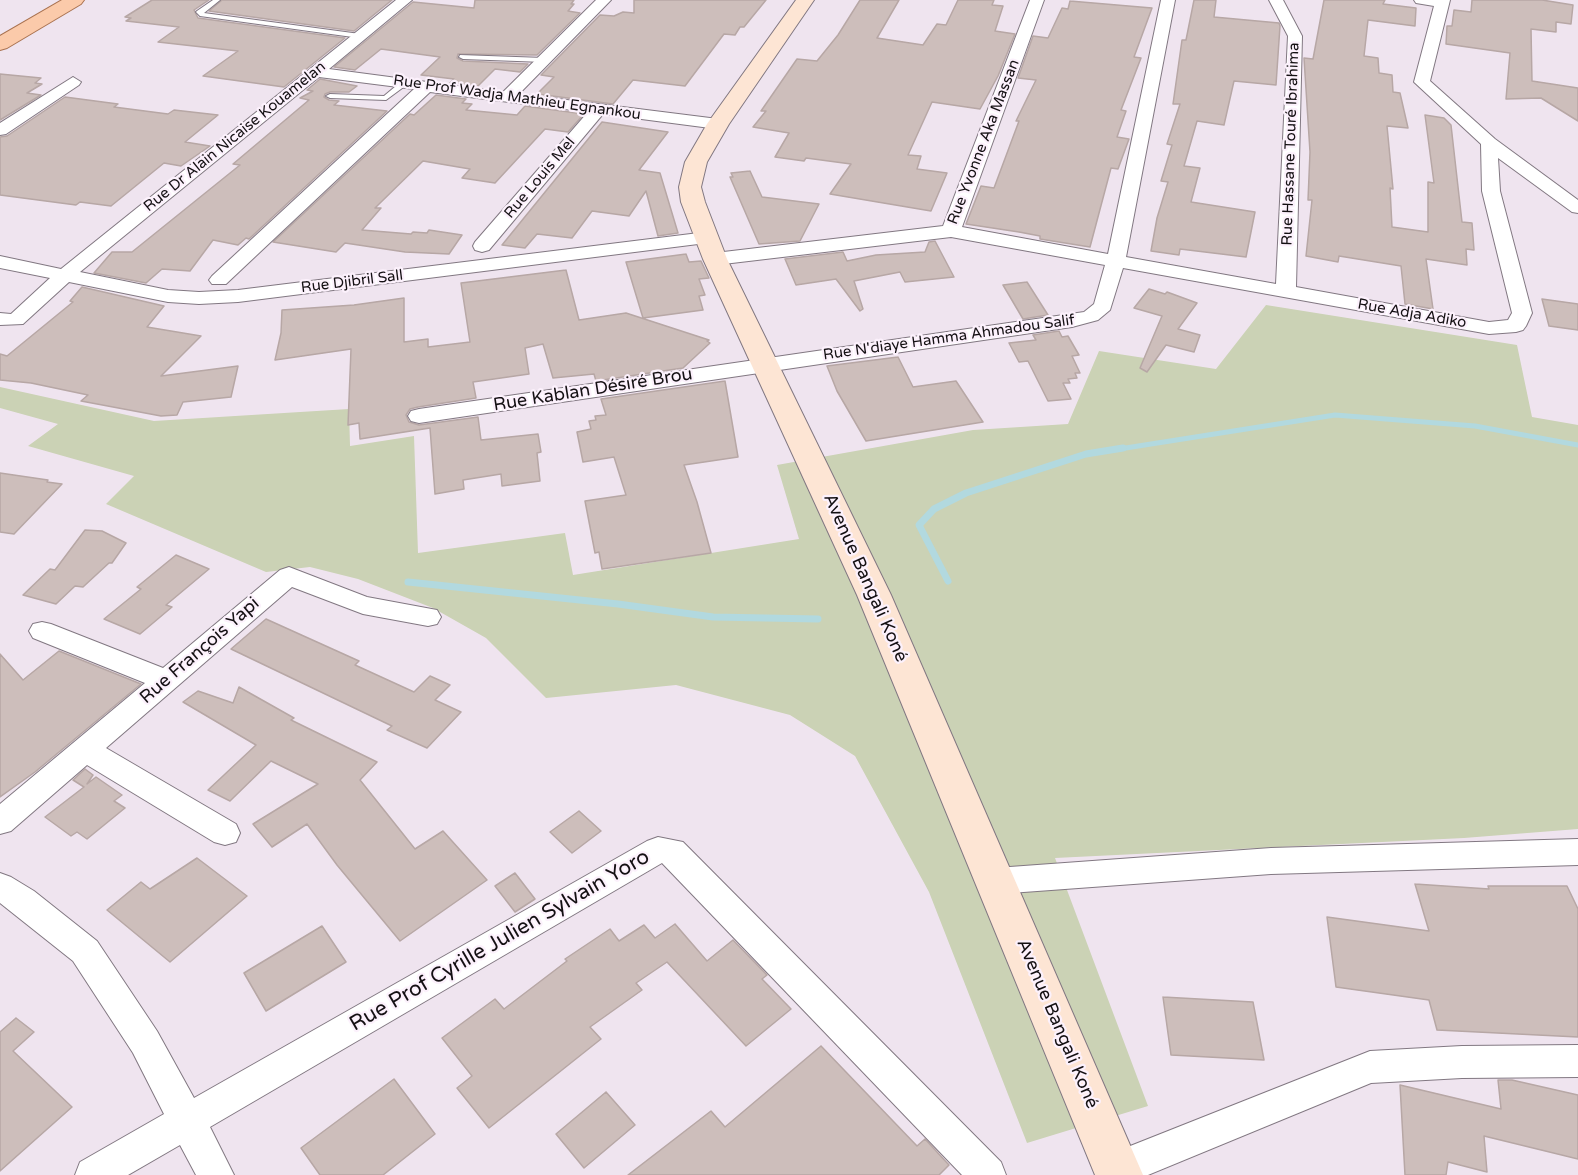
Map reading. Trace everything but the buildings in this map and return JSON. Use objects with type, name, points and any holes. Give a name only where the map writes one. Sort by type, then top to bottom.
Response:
[{"type":"main road","points":[[0,29],[50,0]]},
{"type":"main road","points":[[0,44],[75,0]]},
{"type":"street","name":"Rue Dr Alain Nicaise Kouamelan","points":[[8,319],[405,0]]},
{"type":"street","points":[[507,97],[604,0]]},
{"type":"street","name":"Avenue Bangali Koné","points":[[805,0],[718,124],[696,162],[690,187],[711,249],[874,595],[1118,1172]]},
{"type":"street","name":"Rue Yvonne Aka Massan","points":[[711,249],[951,231],[1037,0]]},
{"type":"street","name":"Rue N'diaye Hamma Ahmadou Salif","points":[[766,364],[1060,322],[1091,316],[1103,306],[1116,260],[1168,0]]},
{"type":"street","name":"Rue Hassane Touré Ibrahima","points":[[1276,0],[1295,36],[1286,292]]},
{"type":"street","points":[[1421,0],[1442,2],[1422,82],[1489,143],[1578,208]]},
{"type":"street","name":"Rue Prof Wadja Mathieu Egnankou","points":[[315,72],[718,124]]},
{"type":"street","points":[[0,129],[73,82]]},
{"type":"street","points":[[219,280],[427,86]]},
{"type":"street","name":"Rue Louis Mel","points":[[482,246],[598,110]]},
{"type":"street","name":"Rue Adja Adiko","points":[[951,231],[1490,328],[1516,326],[1522,313],[1491,191],[1489,143]]},
{"type":"street","name":"Rue Djibril Sall","points":[[0,262],[168,296],[199,298],[711,249]]},
{"type":"street","name":"Rue Kablan Désiré Brou","points":[[419,416],[766,364]]},
{"type":"street","name":"Rue François Yapi","points":[[0,822],[289,576],[363,606],[428,617]]},
{"type":"street","points":[[42,631],[166,680]]},
{"type":"street","points":[[86,750],[225,833]]},
{"type":"street","name":"Rue Prof Cyrille Julien Sylvain Yoro","points":[[93,1175],[658,849],[672,851],[988,1175]]},
{"type":"street","points":[[996,881],[1271,861],[1578,852]]},
{"type":"street","points":[[0,886],[85,951],[145,1042],[216,1175]]},
{"type":"street","points":[[1118,1172],[1370,1067],[1462,1062],[1578,1061]]},
{"type":"lane","points":[[217,0],[199,12],[202,15],[360,36]]},
{"type":"lane","points":[[463,57],[544,60]]},
{"type":"lane","points":[[330,96],[386,98],[405,83]]},
{"type":"green space","points":[[1266,305],[1517,345],[1532,417],[1578,425],[1578,829],[1464,838],[1055,858],[1148,1106],[1027,1143],[929,892],[855,756],[790,715],[676,685],[546,698],[486,638],[433,608],[358,579],[310,567],[266,572],[106,504],[134,476],[28,446],[58,424],[0,408],[0,387],[154,421],[349,409],[350,446],[414,436],[418,553],[565,533],[573,575],[799,539],[777,465],[973,430],[1068,424],[1099,351],[1216,369]]},
{"type":"waterway","points":[[1113,450],[1335,415],[1475,426],[1578,445]]},
{"type":"waterway","points":[[948,581],[919,525],[934,509],[966,493],[1086,454],[1123,448]]},
{"type":"waterway","points":[[408,582],[618,604],[713,617],[818,619]]}]
